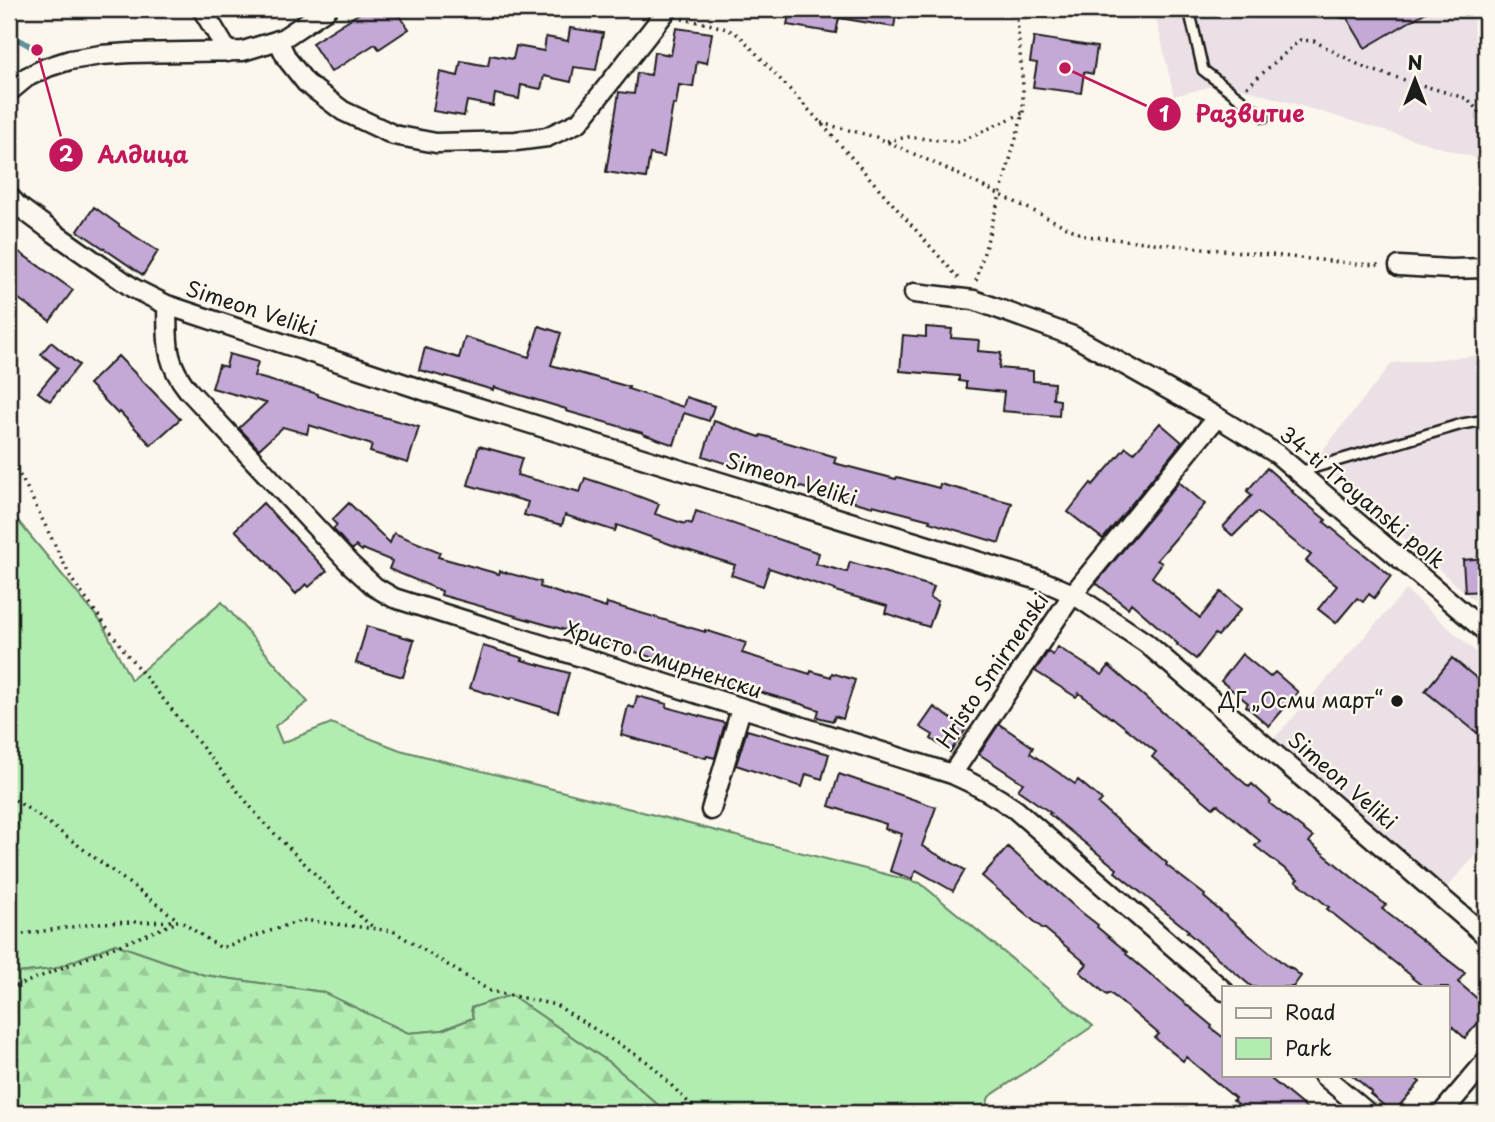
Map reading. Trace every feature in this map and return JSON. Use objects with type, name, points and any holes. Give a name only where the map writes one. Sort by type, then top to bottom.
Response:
[{"type":"street","points":[[202,9],[228,52]]},
{"type":"street","points":[[9,92],[27,77],[70,60],[130,53],[243,51],[282,39],[327,9]]},
{"type":"street","points":[[278,40],[287,59],[306,83],[344,111],[394,135],[436,143],[516,141],[547,137],[579,122],[666,12]]},
{"type":"street","name":"Simeon Veliki","points":[[9,196],[53,232],[133,288],[167,305],[443,397],[1031,578],[1073,594],[1146,643],[1486,936]]},
{"type":"street","points":[[1399,266],[1486,268]]},
{"type":"street","name":"34-ti Troyanski polk","points":[[914,293],[973,297],[1073,336],[1217,417],[1277,454],[1486,632]]},
{"type":"street","name":"Христо Смирненски","points":[[167,305],[169,354],[177,376],[351,565],[375,587],[394,598],[952,774],[977,785],[1016,810],[1222,989]]},
{"type":"street","points":[[1073,594],[1217,417]]},
{"type":"street","name":"Hristo Smirnenski","points":[[952,774],[1073,594]]},
{"type":"street","points":[[712,810],[741,709]]},
{"type":"street","points":[[1442,1113],[1486,1061]]},
{"type":"street","points":[[1324,1076],[1368,1113]]},
{"type":"lane","points":[[1189,9],[1203,70],[1264,117]]},
{"type":"lane","points":[[1299,472],[1462,424],[1486,420]]},
{"type":"path","points":[[973,297],[1023,113],[1016,9]]},
{"type":"path","points":[[666,12],[731,30],[740,36],[821,122],[973,297]]},
{"type":"path","points":[[1238,97],[1300,40],[1314,41],[1365,68],[1468,99],[1486,121]]},
{"type":"path","points":[[885,141],[908,137],[959,142],[1023,113]]},
{"type":"path","points":[[821,122],[876,137],[1085,236],[1399,266]]},
{"type":"path","points":[[9,457],[72,580],[126,653],[262,821],[343,902],[376,929]]},
{"type":"path","points":[[9,796],[221,948],[302,920],[393,931],[491,991],[556,1004],[649,1063],[699,1113]]},
{"type":"path","points":[[9,936],[100,923],[180,921]]},
{"type":"path","points":[[9,989],[180,921]]},
{"type":"shaded area","points":[[1154,9],[1486,9],[1486,161],[1224,83],[1174,96]]},
{"type":"shaded area","points":[[1486,355],[1486,611],[1315,460],[1392,363]]},
{"type":"shaded area","name":"ДГ „Осми март“","points":[[1406,590],[1486,661],[1486,844],[1446,888],[1272,741]]},
{"type":"green space","points":[[9,510],[102,623],[131,680],[222,602],[308,702],[275,726],[282,743],[331,723],[400,750],[920,883],[1093,1026],[989,1097],[984,1113],[667,1113],[613,1065],[511,995],[471,1008],[473,1018],[442,1030],[408,1033],[323,992],[204,975],[115,944],[54,969],[9,974]]},
{"type":"green space","points":[[115,944],[204,975],[323,992],[408,1033],[442,1030],[473,1018],[471,1008],[511,995],[613,1065],[667,1113],[9,1113],[9,974],[54,969]]},
{"type":"building","points":[[366,9],[395,9],[409,29],[379,49],[375,44],[331,72],[312,43]]},
{"type":"building","points":[[790,9],[897,9],[894,27],[839,18],[836,33],[787,25]]},
{"type":"building","points":[[1350,9],[1431,9],[1365,48],[1347,18],[1351,14]]},
{"type":"building","points":[[570,28],[603,33],[596,70],[574,67],[571,82],[544,76],[541,89],[521,85],[519,99],[495,94],[493,106],[467,101],[464,116],[433,111],[440,72],[458,76],[461,61],[488,66],[490,55],[513,59],[516,46],[544,51],[546,37],[568,41]]},
{"type":"building","points":[[676,28],[712,33],[707,63],[697,61],[693,87],[679,85],[664,157],[650,154],[646,178],[606,172],[619,92],[634,94],[637,73],[651,75],[654,52],[671,55]]},
{"type":"building","points":[[1034,37],[1097,47],[1093,74],[1084,72],[1081,93],[1033,87],[1037,63],[1030,62]]},
{"type":"building","points":[[94,207],[158,251],[143,275],[78,231]]},
{"type":"building","points":[[9,245],[73,290],[50,321],[9,292]]},
{"type":"building","points":[[539,326],[561,333],[551,365],[629,387],[628,389],[683,407],[686,397],[714,406],[709,421],[684,413],[674,445],[494,387],[493,390],[419,370],[425,348],[459,358],[465,337],[529,357]]},
{"type":"building","points":[[926,327],[952,329],[951,338],[979,340],[978,351],[1001,353],[999,368],[1033,371],[1033,381],[1054,383],[1053,399],[1060,400],[1059,416],[1002,411],[1004,392],[966,388],[966,382],[959,381],[959,376],[900,371],[903,335],[926,337]]},
{"type":"building","points":[[51,342],[79,365],[50,401],[38,392],[58,368],[41,354]]},
{"type":"building","points":[[229,354],[258,362],[254,376],[419,427],[408,463],[370,452],[372,445],[309,425],[307,434],[283,427],[259,449],[239,428],[266,403],[212,388],[219,365],[226,367]]},
{"type":"building","points":[[118,356],[180,419],[151,445],[89,384]]},
{"type":"building","points":[[714,421],[760,437],[761,435],[836,457],[834,463],[939,488],[940,484],[1012,503],[999,543],[929,522],[930,520],[750,473],[703,456]]},
{"type":"building","points":[[1160,423],[1182,442],[1103,539],[1068,512],[1091,483],[1093,485],[1126,447],[1134,453]]},
{"type":"building","points":[[479,446],[522,458],[517,475],[580,492],[585,478],[659,504],[655,514],[685,524],[692,524],[696,511],[819,553],[816,564],[847,572],[850,562],[934,587],[930,598],[938,601],[929,627],[885,613],[887,606],[769,568],[763,586],[731,575],[735,565],[617,525],[615,531],[565,515],[562,525],[524,515],[528,502],[468,485]]},
{"type":"building","points":[[1267,468],[1326,520],[1324,522],[1391,576],[1374,598],[1369,594],[1363,602],[1357,598],[1336,623],[1318,609],[1337,586],[1306,561],[1311,555],[1257,512],[1233,536],[1223,527],[1252,495],[1247,491]]},
{"type":"building","points":[[1179,482],[1205,504],[1157,560],[1162,563],[1152,577],[1200,618],[1221,592],[1241,609],[1218,636],[1215,634],[1196,659],[1131,603],[1128,608],[1096,583]]},
{"type":"building","points":[[263,503],[327,571],[309,587],[306,584],[296,594],[235,530]]},
{"type":"building","points":[[349,503],[390,543],[394,533],[440,552],[438,557],[499,574],[500,571],[541,582],[540,587],[606,608],[607,603],[705,630],[746,643],[742,653],[810,674],[811,671],[831,677],[832,673],[855,680],[843,719],[835,716],[833,721],[817,717],[819,710],[801,704],[732,686],[691,672],[692,670],[576,633],[441,595],[442,591],[389,569],[392,561],[363,549],[362,551],[356,546],[352,550],[333,529],[337,525],[332,520]]},
{"type":"building","points":[[1486,558],[1486,591],[1465,592],[1463,560]]},
{"type":"building","points":[[367,626],[414,640],[403,677],[356,663]]},
{"type":"building","points":[[483,646],[569,673],[558,712],[470,688]]},
{"type":"building","points":[[1058,647],[1102,675],[1109,666],[1249,787],[1252,784],[1271,801],[1269,803],[1313,837],[1309,842],[1386,905],[1382,909],[1465,973],[1458,982],[1486,1006],[1481,1012],[1484,1016],[1465,1038],[1450,1025],[1450,986],[1423,986],[1412,978],[1327,909],[1329,907],[1296,881],[1298,879],[1255,846],[1260,841],[1217,804],[1213,808],[1152,757],[1156,752],[1079,693],[1076,697],[1035,671],[1048,652],[1053,655]]},
{"type":"building","points":[[1242,654],[1270,677],[1275,672],[1298,692],[1269,726],[1246,706],[1248,703],[1221,681]]},
{"type":"building","points":[[1452,658],[1486,686],[1486,740],[1425,691]]},
{"type":"building","points":[[637,696],[725,723],[715,758],[706,758],[621,735],[628,706],[634,708]]},
{"type":"building","points":[[934,707],[966,729],[950,752],[931,739],[933,735],[920,727]]},
{"type":"building","points":[[999,724],[1033,747],[1030,753],[1075,784],[1078,780],[1102,800],[1098,804],[1167,863],[1166,865],[1301,976],[1294,986],[1251,986],[1187,932],[1189,931],[1115,872],[1117,869],[1049,814],[1051,813],[1018,790],[1023,783],[979,754]]},
{"type":"building","points":[[747,730],[829,754],[822,779],[806,774],[802,787],[736,765]]},
{"type":"building","points":[[839,774],[936,807],[922,846],[965,870],[953,891],[916,870],[912,879],[890,871],[902,834],[885,829],[886,824],[829,806]]},
{"type":"building","points":[[1008,847],[1222,1036],[1222,1076],[1267,1076],[1312,1113],[1250,1113],[1186,1057],[1183,1061],[1155,1038],[1159,1034],[1110,993],[1107,995],[1080,972],[1087,964],[982,876]]},
{"type":"building","points":[[1353,1076],[1413,1076],[1420,1082],[1393,1113],[1370,1094],[1372,1092]]},
{"type":"waterway","points":[[9,34],[37,50]]},
{"type":"place","name":"Алдица","points":[[37,50]]},
{"type":"place","name":"Развитие","points":[[1065,68]]},
{"type":"place","name":"ДГ „Осми март“","points":[[1397,701]]}]
